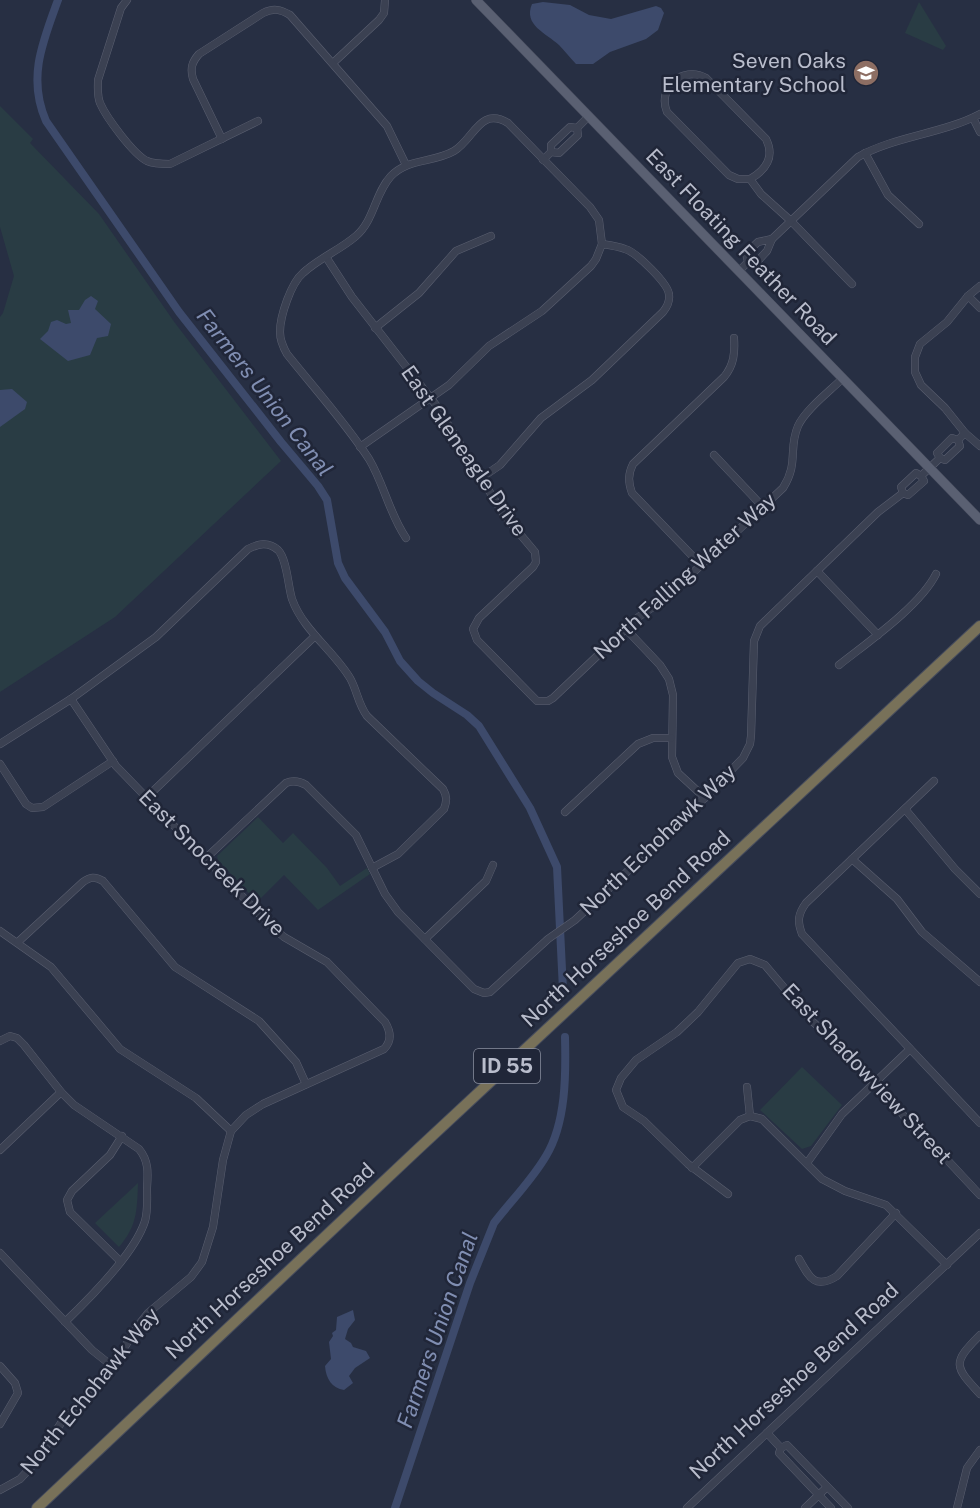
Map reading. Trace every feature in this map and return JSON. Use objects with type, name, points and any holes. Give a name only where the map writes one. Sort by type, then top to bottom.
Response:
[{"type":"highway","name":"North Horseshoe Bend Road","points":[[37,1508],[425,1142],[980,626]]},
{"type":"main road","name":"East Floating Feather Road","points":[[476,0],[980,520]]},
{"type":"street","points":[[127,0],[121,8],[98,80],[98,91],[104,109],[132,150],[147,161],[170,164],[258,120]]},
{"type":"street","points":[[333,63],[379,20],[384,13],[385,3]]},
{"type":"street","points":[[222,139],[193,79],[191,70],[193,61],[199,54],[263,13],[278,9],[290,15],[392,133],[406,165]]},
{"type":"street","points":[[687,73],[697,73],[706,78],[766,140],[771,157],[767,164],[750,179],[738,179],[729,175],[667,112],[664,96],[679,77],[687,73]]},
{"type":"street","points":[[577,128],[589,116]]},
{"type":"street","points":[[748,262],[755,264],[767,251],[772,239],[852,162],[865,153],[976,116],[980,132]]},
{"type":"street","points":[[360,447],[432,399],[489,346],[548,306],[591,266],[600,252],[601,228],[595,213],[508,123],[500,118],[487,119],[480,124],[456,150],[406,165],[391,176],[384,184],[362,230],[299,277],[281,319],[280,334],[287,354],[360,447],[377,474],[395,521],[406,538]]},
{"type":"street","points":[[543,160],[551,152],[551,145],[570,127],[577,128]]},
{"type":"street","points":[[551,152],[559,153],[578,135],[577,128]]},
{"type":"street","points":[[865,153],[888,195],[919,224]]},
{"type":"street","points":[[750,179],[761,194],[791,221],[852,284]]},
{"type":"street","points":[[375,328],[419,293],[450,256],[463,247],[491,236]]},
{"type":"street","points":[[748,262],[746,254],[758,242],[772,239]]},
{"type":"street","points":[[481,477],[500,465],[542,418],[592,380],[668,305],[670,297],[664,284],[632,252],[602,244]]},
{"type":"street","name":"East Gleneagle Drive","points":[[326,257],[375,328],[432,399],[504,515],[532,548],[536,557],[532,567],[478,618],[473,629],[477,640],[531,697],[542,702]]},
{"type":"street","points":[[739,271],[748,262]]},
{"type":"street","points":[[980,286],[968,296],[947,322],[920,344],[915,357],[915,372],[921,385],[980,446]]},
{"type":"street","points":[[968,296],[980,308]]},
{"type":"street","points":[[701,565],[632,492],[629,478],[633,464],[729,371],[735,354],[734,338]]},
{"type":"street","name":"North Falling Water Way","points":[[542,702],[553,698],[626,628],[666,598],[783,488],[794,464],[794,437],[799,424],[843,378]]},
{"type":"street","points":[[958,440],[965,433]]},
{"type":"street","points":[[952,438],[958,440],[960,446],[945,460],[940,458],[937,453],[952,438]]},
{"type":"street","points":[[714,455],[763,507]]},
{"type":"street","name":"North Echohawk Way","points":[[425,939],[474,989],[484,993],[494,989],[555,933],[575,920],[705,798],[743,758],[750,744],[753,655],[756,633],[765,620],[878,512],[903,493],[901,488],[916,473],[921,476],[940,458]]},
{"type":"street","points":[[0,744],[71,699],[156,637],[248,549],[259,543],[269,545],[277,549],[282,556],[292,600],[302,619],[351,680],[360,706],[367,716],[443,789],[447,801],[444,809],[398,854],[372,868]]},
{"type":"street","points":[[817,571],[878,635]]},
{"type":"street","points":[[839,665],[878,635],[927,589],[936,574]]},
{"type":"street","points":[[626,628],[660,665],[669,679],[673,695],[671,738],[674,765],[678,773],[705,798]]},
{"type":"street","points":[[147,797],[315,636]]},
{"type":"street","name":"East Snocreek Drive","points":[[71,699],[113,761],[206,858],[284,937],[327,962],[385,1022],[390,1037],[384,1049],[306,1084]]},
{"type":"street","points":[[565,812],[638,744],[653,738],[671,738]]},
{"type":"street","points":[[0,764],[26,804],[32,808],[43,807],[113,761]]},
{"type":"street","points":[[206,858],[286,783],[295,781],[306,784],[356,835],[391,902],[425,939],[486,881],[493,865]]},
{"type":"street","points":[[934,781],[806,903],[798,920],[802,934],[980,1123]]},
{"type":"street","points":[[905,809],[955,869],[980,894]]},
{"type":"street","points":[[852,860],[897,898],[922,932],[980,982]]},
{"type":"street","points":[[0,931],[51,967],[120,1049],[196,1098],[231,1131],[246,1115],[263,1104],[306,1084],[296,1062],[259,1021],[175,967],[103,881],[93,877],[83,882],[18,942]]},
{"type":"street","name":"East Shadowview Street","points":[[692,1168],[644,1121],[623,1107],[616,1090],[621,1078],[636,1060],[677,1032],[698,1012],[738,963],[750,959],[765,965],[813,1022],[875,1082],[910,1125],[938,1150],[980,1195]]},
{"type":"street","points":[[0,1041],[10,1036],[17,1038],[74,1105],[140,1149],[148,1165],[146,1218],[139,1237],[93,1295],[65,1322]]},
{"type":"street","points":[[807,1163],[842,1114],[910,1049]]},
{"type":"street","points":[[747,1087],[750,1116]]},
{"type":"street","points":[[0,1149],[61,1092]]},
{"type":"street","points":[[728,1194],[692,1168],[740,1120],[750,1116],[762,1119],[822,1179],[845,1191],[886,1205],[947,1265]]},
{"type":"street","name":"North Echohawk Way","points":[[0,1490],[20,1479],[34,1464],[63,1420],[99,1384],[148,1313],[191,1277],[202,1262],[213,1227],[223,1160],[231,1131]]},
{"type":"street","points":[[120,1261],[70,1212],[67,1200],[72,1191],[110,1155],[122,1136]]},
{"type":"street","points":[[799,1258],[813,1280],[829,1281],[837,1276],[896,1213]]},
{"type":"street","name":"North Horseshoe Bend Road","points":[[687,1508],[980,1233]]},
{"type":"street","points":[[0,1255],[92,1350],[112,1366]]},
{"type":"street","points":[[980,1335],[965,1349],[959,1362],[964,1376],[980,1394]]},
{"type":"street","points":[[0,1366],[15,1383],[18,1393],[0,1424]]},
{"type":"street","points":[[767,1433],[781,1448]]},
{"type":"street","points":[[831,1508],[779,1453],[781,1448],[787,1445],[848,1508]]},
{"type":"street","points":[[957,1508],[966,1468],[980,1450]]},
{"type":"street","points":[[805,1508],[827,1487]]},
{"type":"shaded area","points":[[919,2],[946,46],[943,50],[905,33]]},
{"type":"shaded area","points":[[0,106],[33,139],[30,143],[99,214],[175,323],[281,461],[115,617],[0,692],[0,317],[14,276],[0,227]]},
{"type":"shaded area","points":[[258,817],[283,843],[293,833],[327,868],[340,886],[367,868],[370,874],[318,910],[284,875],[257,902],[218,860],[217,856]]},
{"type":"shaded area","points":[[802,1067],[842,1105],[811,1146],[802,1149],[760,1110]]},
{"type":"shaded area","points":[[138,1183],[133,1225],[119,1247],[95,1223]]},
{"type":"water","points":[[543,2],[570,5],[589,15],[611,19],[656,6],[664,13],[658,30],[646,39],[610,52],[593,64],[576,64],[559,45],[533,23],[530,11],[532,4]]},
{"type":"water","points":[[91,296],[98,301],[95,309],[111,324],[108,336],[97,338],[90,355],[68,361],[40,339],[48,331],[51,322],[57,320],[66,324],[71,323],[68,310],[79,310],[85,300]]},
{"type":"water","points":[[12,389],[27,402],[25,409],[0,427],[0,390]]},
{"type":"water","points":[[353,1310],[355,1320],[348,1329],[345,1339],[353,1347],[366,1351],[370,1358],[355,1368],[349,1376],[353,1383],[344,1390],[330,1382],[325,1366],[331,1359],[329,1342],[333,1336],[332,1333],[336,1330],[337,1317]]},
{"type":"waterway","name":"Farmers Union Canal","points":[[58,0],[47,30],[37,75],[40,105],[46,121],[179,312],[318,486],[327,500],[338,563],[345,578],[385,632],[400,661],[418,681],[479,726],[530,808],[557,867],[563,990]]},
{"type":"waterway","name":"Farmers Union Canal","points":[[395,1508],[470,1283],[494,1223],[534,1174],[553,1143],[558,1129],[563,1098],[565,1037]]},
{"type":"place","name":"Seven Oaks Elementary School","points":[[866,73]]}]
